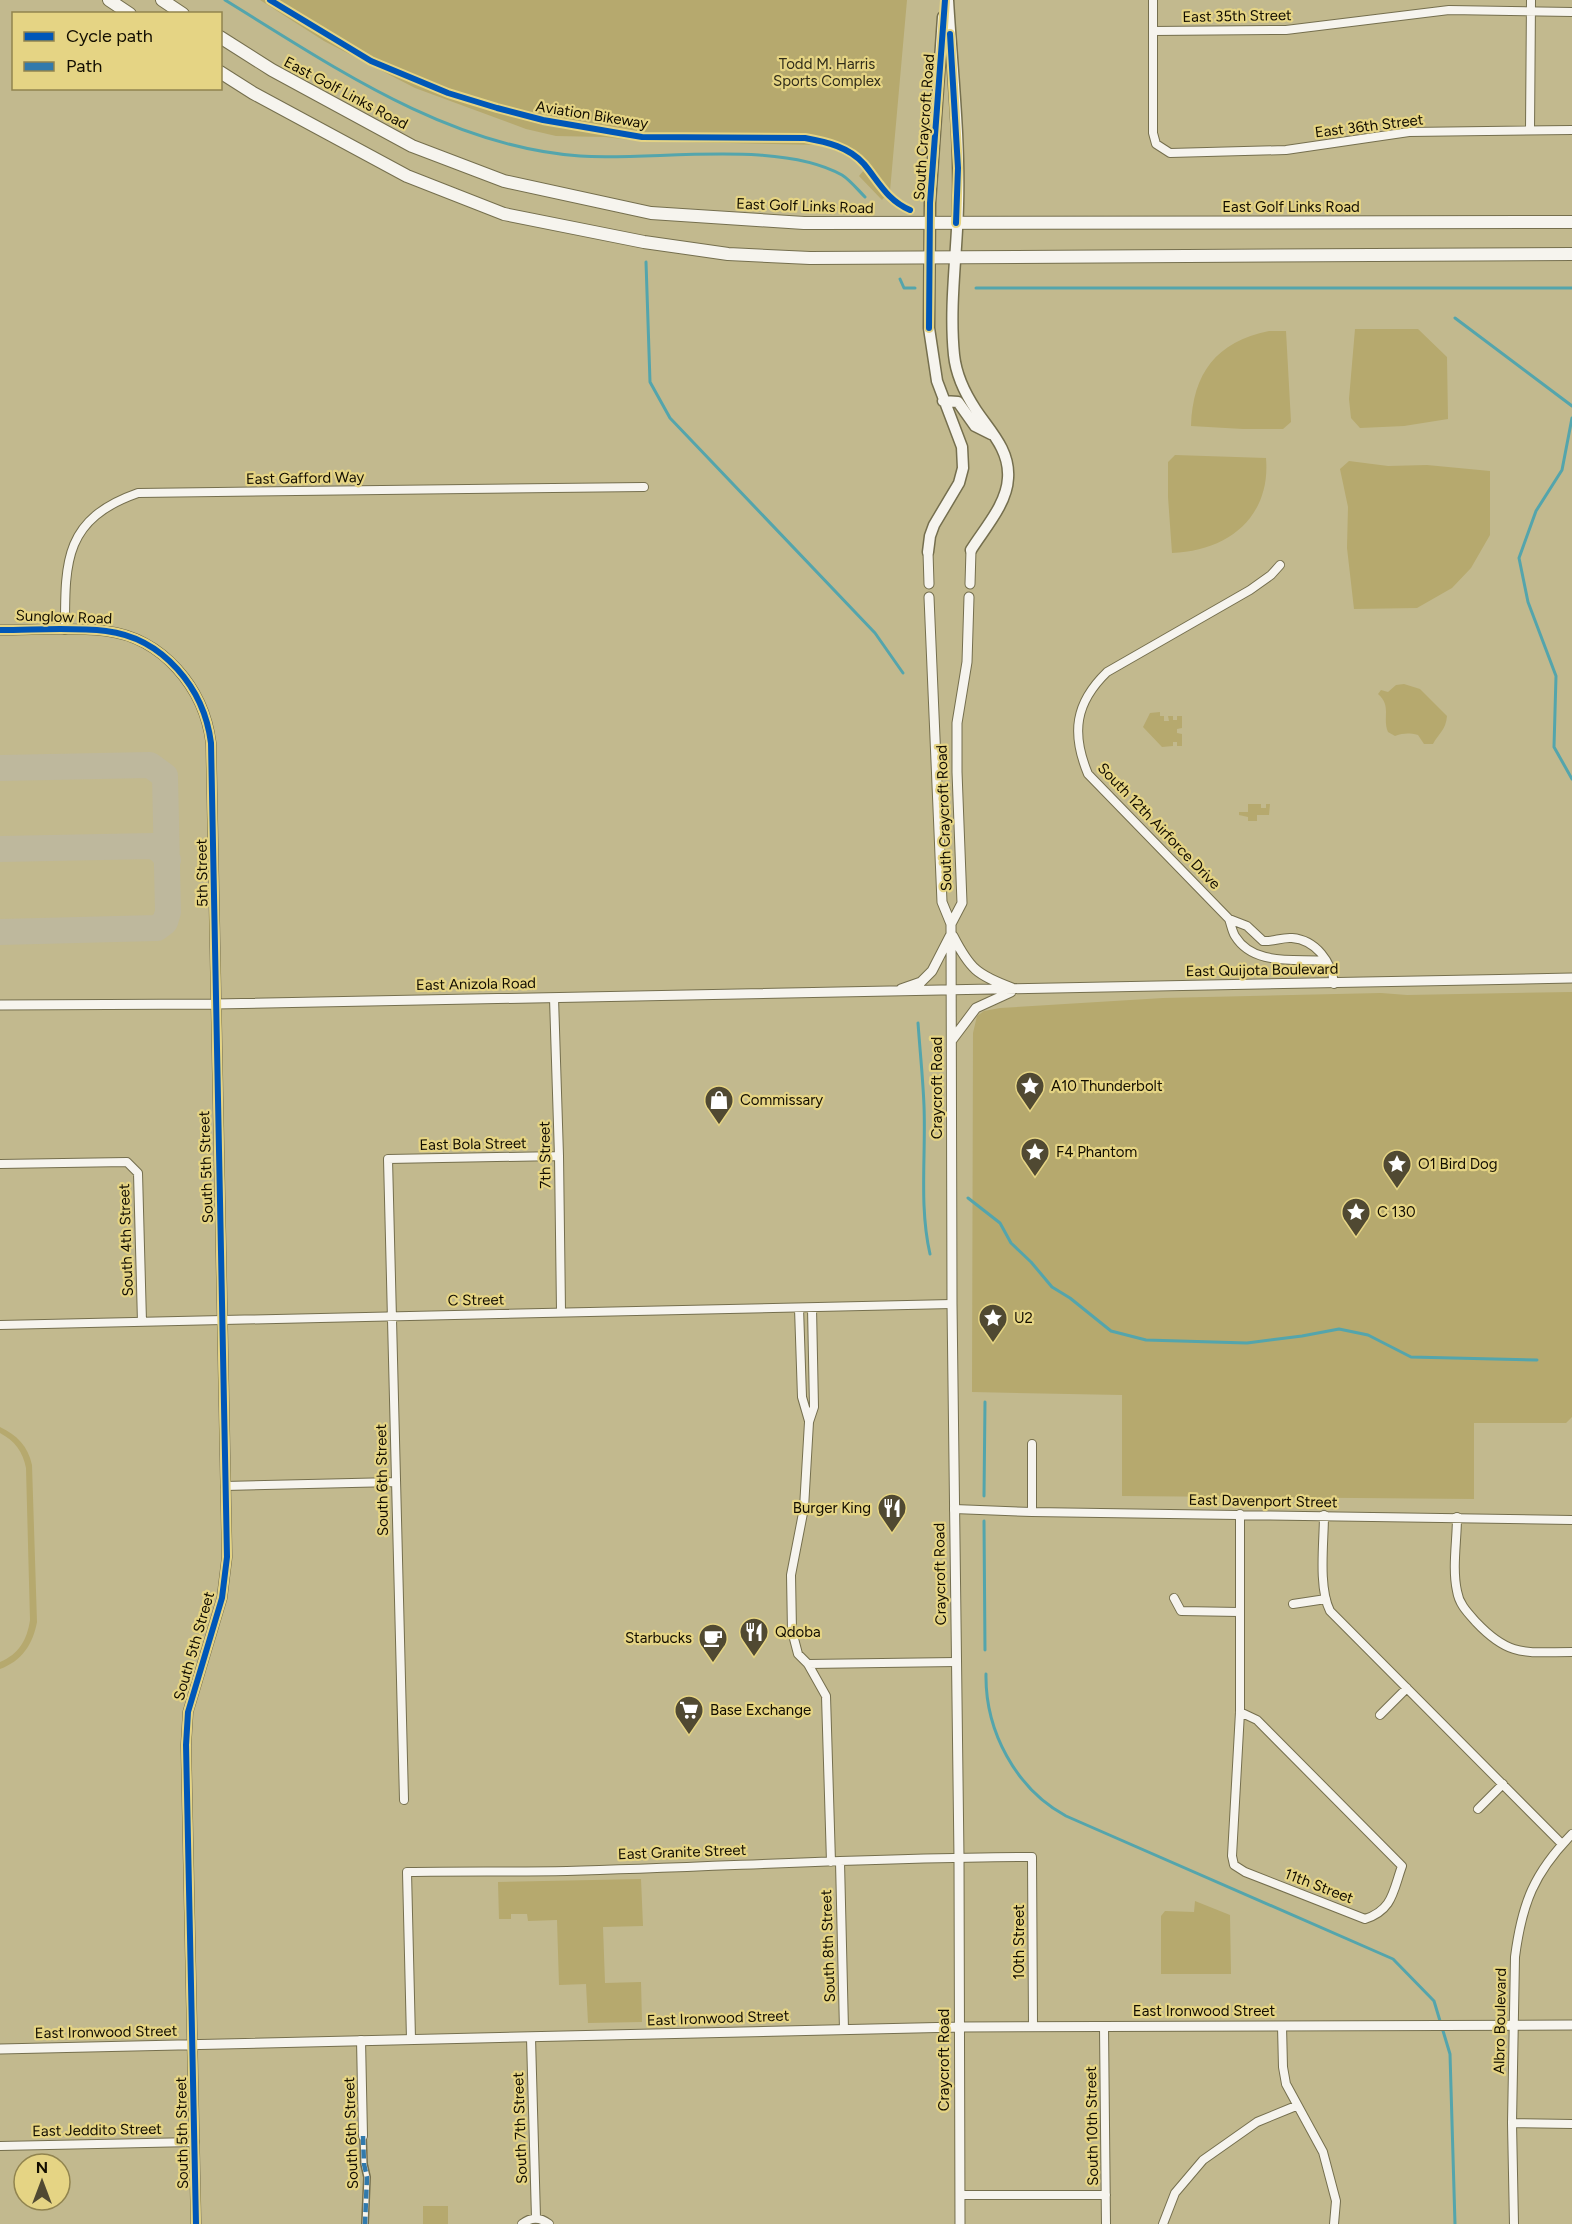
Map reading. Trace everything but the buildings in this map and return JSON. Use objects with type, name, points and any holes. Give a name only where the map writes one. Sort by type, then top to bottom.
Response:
[{"type":"main road","points":[[109,0],[127,12]]},
{"type":"main road","points":[[162,0],[180,12]]},
{"type":"main road","name":"South Craycroft Road","points":[[928,552],[934,525],[958,483],[963,468],[962,447],[943,401],[934,367],[929,328],[930,223],[946,0]]},
{"type":"main road","name":"South Craycroft Road","points":[[946,0],[958,168],[954,357],[961,382],[974,408],[1003,448],[1008,464],[1007,486],[1001,503],[971,550]]},
{"type":"main road","name":"East Golf Links Road","points":[[222,38],[272,70],[412,146],[504,181],[651,213],[804,223],[1572,222]]},
{"type":"main road","points":[[222,73],[253,93],[407,176],[504,214],[644,242],[728,254],[810,258],[1572,254]]},
{"type":"main road","points":[[943,401],[958,402],[975,426],[995,436]]},
{"type":"street","points":[[1153,0],[1153,31]]},
{"type":"street","points":[[1530,130],[1531,0]]},
{"type":"street","name":"East 35th Street","points":[[1153,31],[1286,30],[1449,10],[1572,12]]},
{"type":"street","name":"East 36th Street","points":[[1153,31],[1153,134],[1156,144],[1170,153],[1286,150],[1409,132],[1572,130]]},
{"type":"street","name":"East Gafford Way","points":[[64,630],[66,570],[75,541],[102,509],[138,493],[644,487]]},
{"type":"street","name":"South Craycroft Road","points":[[970,584],[971,550]]},
{"type":"street","name":"South Craycroft Road","points":[[928,552],[929,584]]},
{"type":"street","name":"South 12th Airforce Drive","points":[[1229,919],[1235,936],[1246,948],[1258,955],[1273,959],[1326,961],[1323,954],[1300,940],[1284,938],[1263,941],[1247,926],[1229,919],[1088,774],[1078,745],[1078,725],[1082,706],[1094,686],[1107,672],[1250,590],[1280,566]]},
{"type":"street","name":"South Craycroft Road","points":[[929,597],[942,902],[952,929]]},
{"type":"street","name":"South Craycroft Road","points":[[952,929],[962,903],[957,723],[968,662],[969,597]]},
{"type":"street","name":"Sunglow Road","points":[[0,630],[107,631],[127,636],[160,652],[175,665],[191,687],[205,716],[211,743]]},
{"type":"street","name":"5th Street","points":[[211,743],[215,1004]]},
{"type":"street","points":[[952,929],[968,962],[983,977],[1016,990]]},
{"type":"street","points":[[893,992],[921,982],[929,974],[952,929]]},
{"type":"street","name":"Craycroft Road","points":[[952,929],[952,1304],[959,1858],[960,2224]]},
{"type":"street","points":[[1326,961],[1333,972],[1334,984]]},
{"type":"street","name":"East Quijota Boulevard","points":[[952,991],[1572,978]]},
{"type":"street","points":[[952,1040],[976,1008],[1016,990]]},
{"type":"street","name":"East Anizola Road","points":[[0,1005],[215,1004],[952,991]]},
{"type":"street","name":"7th Street","points":[[554,998],[561,1311]]},
{"type":"street","name":"South 5th Street","points":[[196,2224],[186,1745],[188,1712],[222,1598],[227,1557],[215,1004]]},
{"type":"street","name":"East Bola Street","points":[[388,1159],[559,1156]]},
{"type":"street","name":"South 6th Street","points":[[388,1159],[404,1800]]},
{"type":"street","name":"South 4th Street","points":[[0,1164],[127,1162],[138,1173],[142,1322]]},
{"type":"street","name":"C Street","points":[[0,1324],[952,1304]]},
{"type":"street","points":[[799,1308],[802,1397],[809,1422]]},
{"type":"street","points":[[812,1308],[814,1407],[809,1422],[804,1508],[791,1575],[793,1639],[798,1654],[808,1664],[826,1696],[831,1862]]},
{"type":"street","points":[[1032,1444],[1032,1512]]},
{"type":"street","points":[[225,1486],[395,1482]]},
{"type":"street","name":"East Davenport Street","points":[[954,1509],[1572,1520]]},
{"type":"street","name":"11th Street","points":[[1240,1514],[1240,1712],[1234,1865],[1245,1872],[1365,1919],[1388,1907],[1402,1866],[1257,1720],[1240,1712]]},
{"type":"street","points":[[1324,1515],[1324,1587],[1330,1611],[1562,1844]]},
{"type":"street","points":[[1457,1517],[1456,1588],[1464,1609],[1504,1646],[1521,1651],[1572,1652]]},
{"type":"street","points":[[1174,1598],[1182,1611],[1239,1612]]},
{"type":"street","points":[[1293,1604],[1326,1599]]},
{"type":"street","points":[[808,1664],[956,1662]]},
{"type":"street","points":[[1380,1715],[1407,1688]]},
{"type":"street","points":[[1478,1809],[1503,1784]]},
{"type":"street","name":"Albro Boulevard","points":[[1514,2224],[1512,2123],[1515,1957],[1526,1903],[1539,1874],[1572,1834]]},
{"type":"street","name":"East Granite Street","points":[[411,2039],[407,1872],[567,1871],[1032,1857]]},
{"type":"street","name":"10th Street","points":[[1032,1857],[1033,2027]]},
{"type":"street","name":"South 8th Street","points":[[840,1862],[844,2030]]},
{"type":"street","points":[[1513,2025],[1572,2025]]},
{"type":"street","name":"East Ironwood Street","points":[[0,2049],[959,2027],[1513,2025]]},
{"type":"street","points":[[1282,2026],[1283,2067],[1286,2084],[1323,2152],[1330,2172],[1336,2201],[1334,2224]]},
{"type":"street","name":"South 10th Street","points":[[1104,2027],[1106,2224]]},
{"type":"street","name":"South 7th Street","points":[[531,2038],[536,2218]]},
{"type":"street","name":"South 6th Street","points":[[361,2040],[364,2164],[367,2177],[365,2224]]},
{"type":"street","points":[[1163,2224],[1175,2193],[1203,2160],[1257,2122],[1296,2106]]},
{"type":"street","points":[[1512,2123],[1572,2124]]},
{"type":"street","name":"East Jeddito Street","points":[[0,2146],[195,2142]]},
{"type":"street","points":[[960,2195],[1106,2195]]},
{"type":"street","points":[[522,2224],[536,2218],[549,2224]]},
{"type":"green space","name":"Todd M. Harris Sports Complex","points":[[260,0],[907,0],[890,191],[882,200],[859,176],[865,169],[843,154],[818,145],[640,141],[605,137],[556,136],[526,129],[415,88],[324,41]]},
{"type":"green space","points":[[1355,329],[1418,329],[1447,357],[1448,419],[1404,426],[1360,428],[1351,418],[1349,399]]},
{"type":"green space","points":[[1269,331],[1286,331],[1291,422],[1283,429],[1191,426],[1197,390],[1211,363],[1235,343]]},
{"type":"green space","points":[[1175,455],[1266,458],[1266,479],[1261,497],[1253,513],[1242,527],[1228,538],[1211,546],[1172,553],[1168,462]]},
{"type":"green space","points":[[1349,461],[1388,466],[1427,465],[1490,471],[1490,535],[1471,568],[1452,588],[1417,608],[1354,609],[1347,548],[1348,507],[1340,469]]},
{"type":"green space","points":[[1404,684],[1420,689],[1447,716],[1433,744],[1424,744],[1418,735],[1395,736],[1388,732],[1385,703],[1378,694],[1381,690],[1388,692],[1396,685]]},
{"type":"green space","points":[[1160,712],[1160,716],[1164,716],[1164,721],[1169,721],[1168,716],[1173,716],[1173,720],[1177,720],[1177,716],[1182,716],[1182,728],[1177,729],[1177,733],[1182,734],[1182,746],[1177,746],[1177,742],[1173,742],[1173,746],[1162,747],[1143,727],[1150,713]]},
{"type":"green space","points":[[1248,804],[1261,804],[1261,808],[1266,808],[1266,804],[1270,804],[1269,815],[1257,815],[1257,821],[1248,821],[1248,817],[1239,815],[1239,812],[1248,812]]},
{"type":"green space","points":[[1572,992],[1572,1417],[1566,1423],[1474,1423],[1474,1499],[1122,1496],[1122,1395],[972,1392],[973,1033],[977,1016],[984,1011],[1000,1008],[1163,998],[1381,993],[1407,995]]},
{"type":"green space","points":[[0,1427],[21,1442],[28,1452],[32,1465],[37,1622],[33,1638],[25,1651],[8,1666],[0,1669],[0,1662],[7,1659],[21,1646],[30,1620],[26,1468],[20,1452],[14,1443],[0,1433]]},
{"type":"green space","points":[[641,1879],[643,1926],[603,1927],[605,1983],[641,1982],[642,2022],[588,2023],[586,1984],[559,1985],[557,1920],[528,1921],[527,1914],[511,1914],[511,1919],[499,1919],[498,1882]]},
{"type":"green space","points":[[1195,1901],[1230,1915],[1231,1974],[1161,1974],[1161,1916],[1165,1911],[1194,1912]]},
{"type":"green space","points":[[423,2206],[448,2206],[448,2224],[423,2224]]},
{"type":"waterway","points":[[225,0],[394,100],[485,137],[532,149],[580,156],[750,154],[784,158],[815,164],[842,175],[865,197]]},
{"type":"waterway","points":[[646,262],[650,382],[670,418],[875,633],[903,673]]},
{"type":"waterway","points":[[900,279],[904,288],[915,288]]},
{"type":"waterway","points":[[976,288],[1572,288]]},
{"type":"waterway","points":[[1455,318],[1572,406]]},
{"type":"waterway","points":[[1572,418],[1562,470],[1536,511],[1519,558],[1528,602],[1556,676],[1554,747],[1572,779]]},
{"type":"waterway","points":[[918,1023],[924,1106],[925,1218],[930,1254]]},
{"type":"waterway","points":[[968,1198],[1000,1223],[1011,1243],[1052,1287],[1070,1298],[1111,1331],[1146,1340],[1247,1343],[1339,1329],[1368,1335],[1411,1357],[1537,1360]]},
{"type":"waterway","points":[[984,1496],[985,1402]]},
{"type":"waterway","points":[[984,1521],[985,1650]]},
{"type":"waterway","points":[[986,1674],[991,1716],[1007,1756],[1018,1774],[1048,1804],[1066,1816],[1393,1959],[1434,2001],[1450,2054],[1455,2224]]},
{"type":"taxiway","points":[[0,768],[150,765],[165,776],[168,912],[165,922],[157,928],[0,932]]},
{"type":"taxiway","points":[[0,849],[153,846],[161,851],[168,860]]},
{"type":"marked path","points":[[363,2136],[367,2177],[365,2224]]},
{"type":"cycle path","name":"Aviation Bikeway","points":[[270,0],[371,61],[448,93],[543,120],[642,137],[805,138],[845,149],[864,164],[889,196],[910,210]]},
{"type":"cycle path","points":[[929,328],[930,203],[945,0]]},
{"type":"cycle path","points":[[950,34],[958,168],[956,223]]},
{"type":"cycle path","points":[[0,630],[106,631],[127,636],[145,644],[162,655],[190,685],[200,703],[211,743],[227,1557],[222,1598],[188,1712],[186,1745],[196,2224]]},
{"type":"place","name":"A10 Thunderbolt","points":[[1030,1112]]},
{"type":"place","name":"Commissary","points":[[719,1126]]},
{"type":"place","name":"F4 Phantom","points":[[1035,1178]]},
{"type":"place","name":"O1 Bird Dog","points":[[1397,1190]]},
{"type":"place","name":"C 130","points":[[1356,1238]]},
{"type":"place","name":"U2","points":[[993,1344]]},
{"type":"place","name":"Burger King","points":[[892,1534]]},
{"type":"place","name":"Qdoba","points":[[754,1658]]},
{"type":"place","name":"Starbucks","points":[[713,1664]]},
{"type":"place","name":"Base Exchange","points":[[689,1736]]}]
